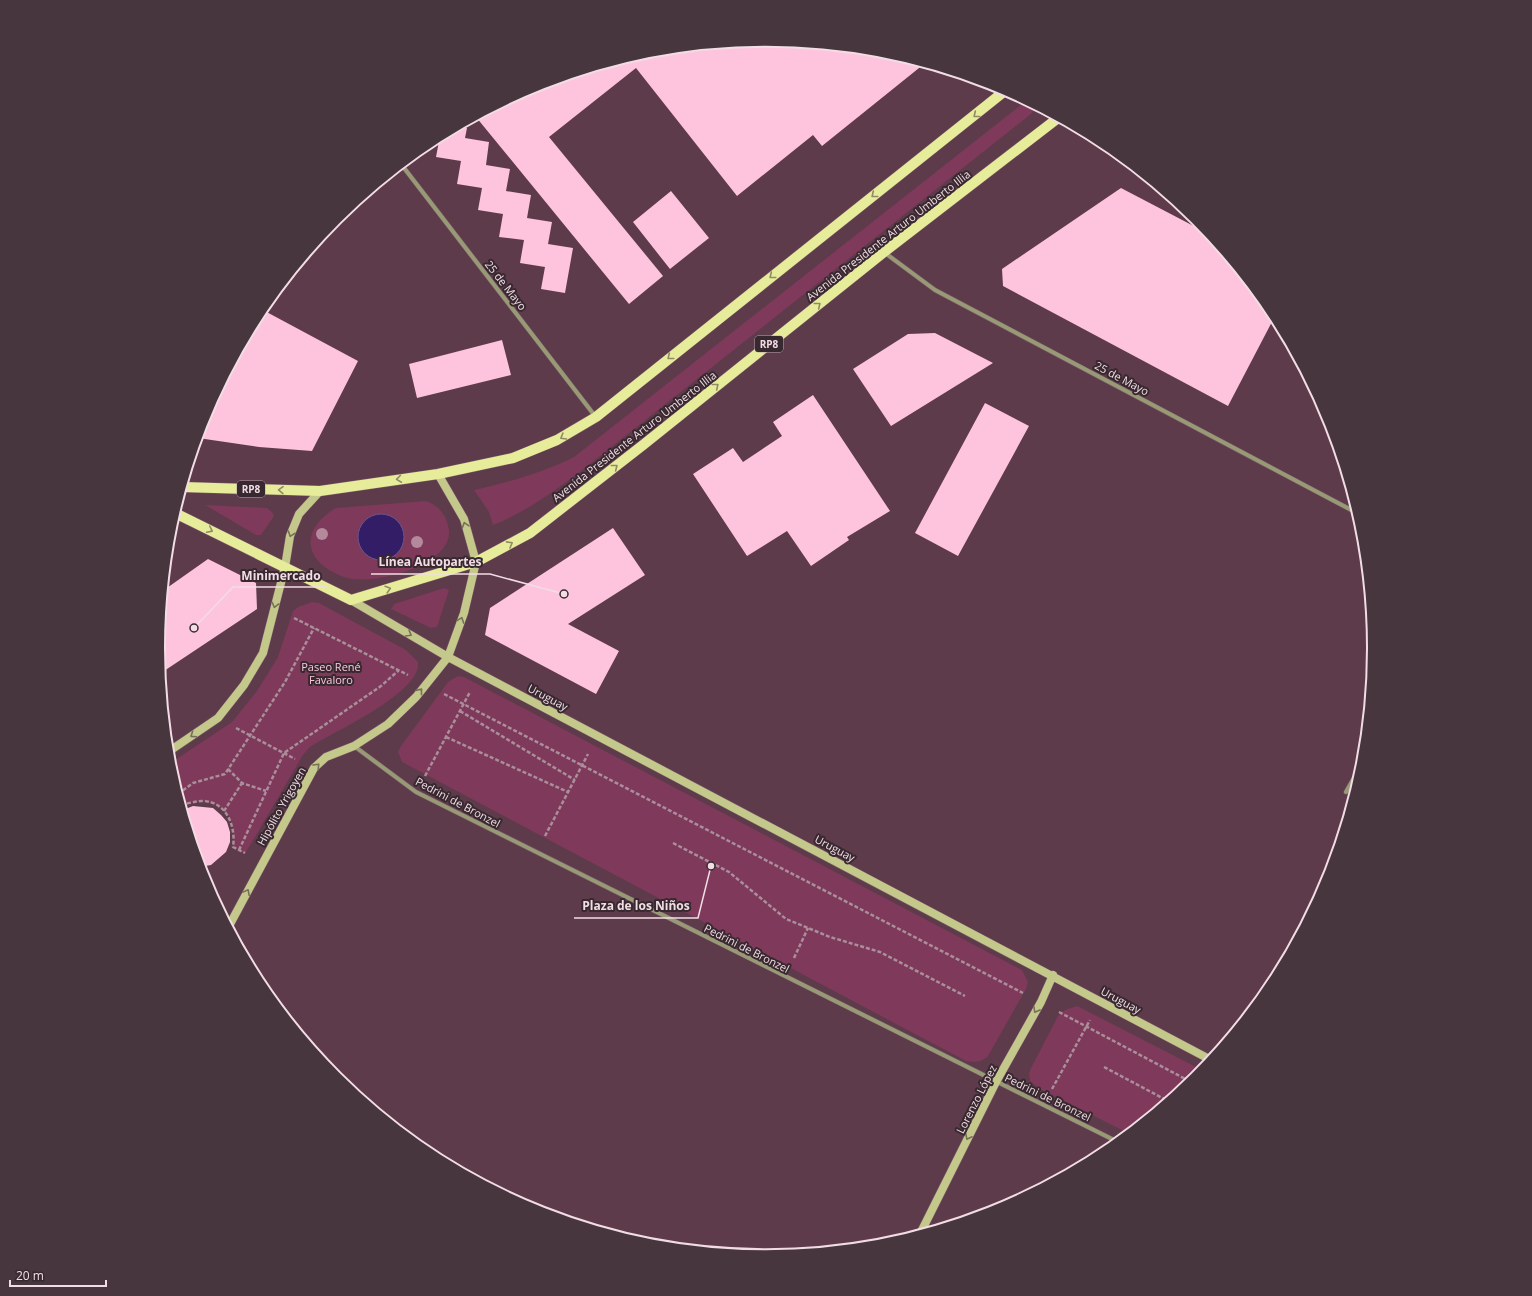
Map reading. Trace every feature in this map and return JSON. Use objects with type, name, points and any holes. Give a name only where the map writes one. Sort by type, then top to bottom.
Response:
[{"type":"main road","name":"RP8","points":[[187,487],[320,490],[438,474],[513,458],[557,440],[596,417],[1000,95]]},
{"type":"main road","name":"Avenida Presidente Arturo Umberto Illia","points":[[350,600],[476,562],[530,533],[884,252],[1054,121]]},
{"type":"main road","points":[[180,516],[350,600]]},
{"type":"street","name":"25 de Mayo","points":[[405,168],[596,417]]},
{"type":"street","name":"25 de Mayo","points":[[884,252],[935,290],[1351,510]]},
{"type":"street","points":[[438,474],[464,519],[476,562]]},
{"type":"street","points":[[174,748],[218,718],[244,685],[263,653],[290,536],[299,514],[320,490]]},
{"type":"street","name":"Hipólito Yrigoyen","points":[[231,922],[314,768],[326,757],[354,746],[388,724],[426,684],[448,657],[464,612],[476,562]]},
{"type":"street","name":"Uruguay","points":[[350,600],[479,674],[1053,975],[1206,1057]]},
{"type":"street","name":"Pedrini de Bronzel","points":[[354,746],[416,792],[1112,1139]]},
{"type":"street","points":[[1346,792],[1351,782]]},
{"type":"street","name":"Lorenzo López","points":[[923,1229],[996,1082],[1041,1002],[1053,975]]},
{"type":"path","points":[[274,608],[426,684],[1041,1002],[1185,1079]]},
{"type":"path","points":[[182,791],[193,783],[225,774],[285,682],[314,628]]},
{"type":"path","points":[[416,792],[479,674]]},
{"type":"path","points":[[460,711],[575,780]]},
{"type":"path","points":[[218,718],[314,768]]},
{"type":"path","points":[[536,852],[598,736]]},
{"type":"path","points":[[446,737],[568,792]]},
{"type":"path","points":[[228,769],[242,783],[266,791]]},
{"type":"path","points":[[224,811],[242,783]]},
{"type":"path","points":[[185,803],[204,800],[214,803],[224,811],[233,824],[233,847],[262,863]]},
{"type":"path","points":[[673,843],[730,872],[786,919],[830,937],[880,952],[965,996]]},
{"type":"path","points":[[785,977],[808,928]]},
{"type":"path","points":[[1043,1105],[1100,1001]]},
{"type":"path","points":[[1104,1067],[1163,1099]]},
{"type":"green space","points":[[1022,104],[1034,110],[585,468],[530,507],[493,525],[489,512],[474,490],[500,484],[550,468],[574,457]]},
{"type":"green space","points":[[426,501],[439,509],[447,520],[449,530],[447,543],[438,554],[408,571],[372,579],[344,577],[331,571],[314,555],[311,546],[311,536],[316,526],[324,517],[336,508]]},
{"type":"green space","points":[[205,505],[267,508],[274,516],[261,535],[256,535]]},
{"type":"green space","points":[[444,588],[449,590],[437,627],[431,628],[391,609],[394,604]]},
{"type":"green space","name":"Paseo René Favaloro","points":[[312,602],[319,603],[406,650],[418,662],[415,674],[406,686],[392,699],[310,747],[303,755],[245,854],[233,847],[234,834],[232,823],[222,808],[214,804],[204,802],[185,804],[176,759],[232,722],[257,691],[278,657],[293,611],[298,607]]},
{"type":"green space","points":[[458,676],[464,677],[1022,970],[1028,982],[1026,989],[988,1056],[978,1062],[966,1061],[402,762],[398,752],[401,746],[448,682]]},
{"type":"green space","points":[[1077,1006],[1196,1067],[1162,1100],[1124,1131],[1040,1089],[1030,1081],[1029,1073],[1031,1068],[1058,1016],[1065,1010]]},
{"type":"shaded area","points":[[377,514],[385,514],[394,518],[400,524],[404,537],[400,550],[394,556],[385,560],[377,560],[368,556],[362,550],[358,541],[358,533],[362,524],[368,518]]},
{"type":"building","points":[[727,48],[805,48],[844,52],[921,67],[822,146],[813,135],[737,196],[636,68],[549,137],[663,276],[629,304],[479,121],[500,109],[536,93],[573,79],[610,67],[688,52]]},
{"type":"building","points":[[466,128],[465,138],[489,142],[486,165],[510,169],[506,191],[531,195],[527,218],[552,222],[548,244],[573,248],[565,293],[541,289],[545,267],[520,263],[524,240],[499,237],[503,214],[478,210],[482,188],[457,184],[461,161],[436,157],[438,144]]},
{"type":"building","points":[[1121,188],[1194,226],[1243,282],[1271,323],[1228,406],[1003,286],[1002,269]]},
{"type":"building","points":[[671,191],[709,238],[670,269],[633,222]]},
{"type":"building","points":[[267,312],[358,361],[312,451],[259,447],[203,439],[227,382]]},
{"type":"building","points":[[935,333],[993,363],[891,426],[853,369],[908,334]]},
{"type":"building","points":[[502,340],[511,375],[417,398],[409,364]]},
{"type":"building","points":[[813,395],[890,511],[847,537],[849,540],[811,566],[787,531],[747,556],[693,474],[733,448],[743,462],[782,436],[773,422]]},
{"type":"building","points":[[985,403],[1029,426],[958,556],[915,533]]},
{"type":"building","points":[[613,528],[645,575],[568,624],[619,651],[596,694],[485,635],[490,608]]},
{"type":"building","points":[[208,559],[256,583],[257,609],[166,670],[166,609],[168,587]]},
{"type":"building","points":[[193,806],[213,808],[227,822],[230,832],[230,842],[226,852],[211,865],[206,866],[186,809]]},
{"type":"place","name":"Línea Autopartes","points":[[564,594]]},
{"type":"place","name":"Minimercado","points":[[194,628]]},
{"type":"place","name":"Plaza de los Niños","points":[[711,866]]}]
